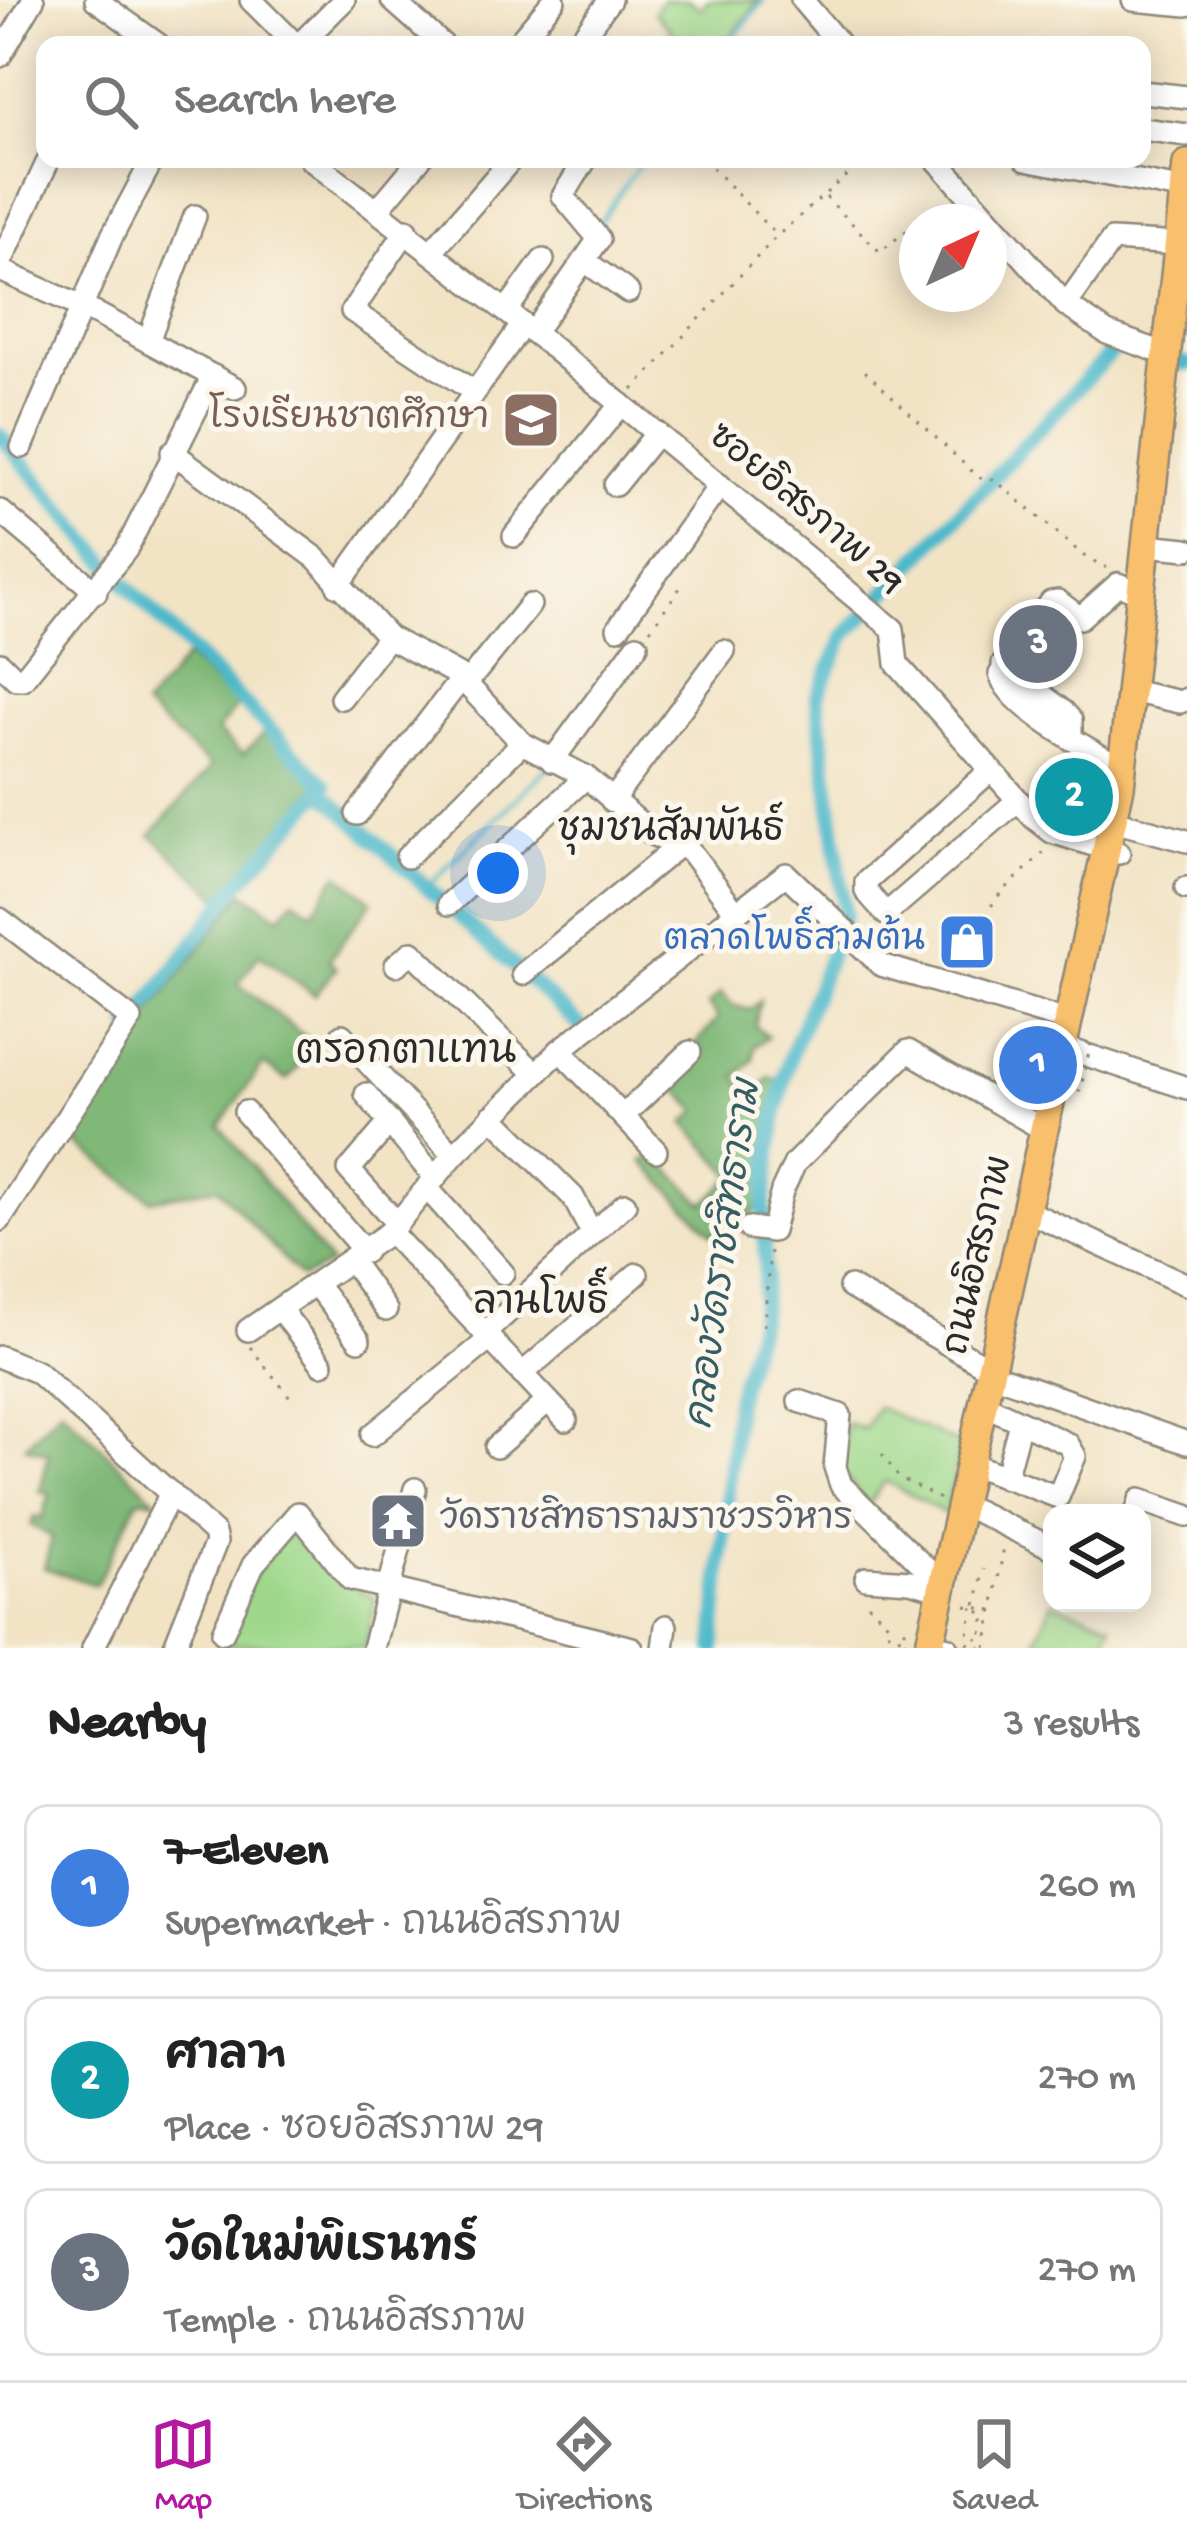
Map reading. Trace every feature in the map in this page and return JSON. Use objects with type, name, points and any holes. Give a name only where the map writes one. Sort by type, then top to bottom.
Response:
[{"type":"main road","name":"ถนนอิสรภาพ","points":[[1035,1215],[1046,1131],[1075,1039],[1113,851],[1141,590],[1164,546],[1186,177]]},
{"type":"main road","points":[[1173,362],[1187,294]]},
{"type":"main road","points":[[1113,851],[1125,824],[1164,546]]},
{"type":"main road","points":[[929,1648],[960,1599],[1001,1413],[996,1374],[1075,1039]]},
{"type":"main road","points":[[949,1646],[964,1508],[986,1473]]},
{"type":"street","points":[[0,56],[33,0]]},
{"type":"street","points":[[96,0],[146,36]]},
{"type":"street","points":[[250,0],[288,36]]},
{"type":"street","points":[[307,36],[344,0]]},
{"type":"street","points":[[392,0],[433,36]]},
{"type":"street","points":[[524,36],[554,0]]},
{"type":"street","points":[[583,36],[610,0]]},
{"type":"street","points":[[802,0],[832,36]]},
{"type":"street","points":[[1133,0],[1187,5]]},
{"type":"street","points":[[1151,93],[1187,97]]},
{"type":"street","points":[[1151,131],[1187,135]]},
{"type":"street","points":[[45,168],[0,267],[235,388]]},
{"type":"street","points":[[22,447],[80,307],[149,168]]},
{"type":"street","name":"ซอยอิสรภาพ 29","points":[[323,168],[379,208],[657,433],[898,634],[897,664],[1018,801],[1061,835],[1113,851]]},
{"type":"street","points":[[379,208],[412,168]]},
{"type":"street","points":[[432,251],[504,168]]},
{"type":"street","points":[[338,586],[521,323],[585,261],[599,239],[563,196],[580,168]]},
{"type":"street","points":[[944,168],[1066,305],[1107,333],[1173,362]]},
{"type":"street","points":[[1106,168],[1186,177]]},
{"type":"street","points":[[148,341],[195,216]]},
{"type":"street","points":[[406,230],[352,311],[473,391]]},
{"type":"street","points":[[1066,305],[1112,240],[1179,244]]},
{"type":"street","points":[[521,323],[543,260]]},
{"type":"street","points":[[585,261],[628,292]]},
{"type":"street","points":[[0,663],[16,679],[23,679],[101,586],[121,557],[213,376]]},
{"type":"street","points":[[514,536],[621,404]]},
{"type":"street","points":[[615,485],[657,433]]},
{"type":"street","points":[[172,452],[316,558],[388,637],[464,681],[522,743],[586,777],[676,848],[695,856],[735,911]]},
{"type":"street","points":[[618,628],[720,485]]},
{"type":"street","points":[[0,511],[101,586]]},
{"type":"street","points":[[1122,768],[1071,739],[1071,720],[1064,712],[1003,664],[1051,602],[1058,601],[1080,618],[1112,586],[1141,590]]},
{"type":"street","points":[[357,814],[530,605]]},
{"type":"street","points":[[341,698],[388,637]]},
{"type":"street","points":[[552,761],[638,645]]},
{"type":"street","points":[[612,801],[724,651]]},
{"type":"street","points":[[1144,694],[1187,699]]},
{"type":"street","points":[[407,857],[522,743]]},
{"type":"street","points":[[990,771],[866,883],[866,891],[886,914],[1018,801]]},
{"type":"street","points":[[448,904],[586,777]]},
{"type":"street","points":[[961,800],[986,827]]},
{"type":"street","points":[[1125,824],[1187,841]]},
{"type":"street","points":[[523,974],[676,848]]},
{"type":"street","points":[[248,1330],[394,1228],[454,1155],[560,1050],[786,874],[881,964],[943,983],[1187,1088]]},
{"type":"street","points":[[0,919],[131,1019],[0,1220]]},
{"type":"street","points":[[404,958],[536,1074]]},
{"type":"street","points":[[342,1035],[454,1155]]},
{"type":"street","points":[[560,1050],[656,1151]]},
{"type":"street","points":[[765,1230],[795,1163],[908,1051],[1046,1131]]},
{"type":"street","points":[[623,1116],[690,1052]]},
{"type":"street","points":[[366,1094],[503,1273]]},
{"type":"street","points":[[244,1112],[358,1256],[386,1310]]},
{"type":"street","points":[[492,1116],[569,1193],[586,1224]]},
{"type":"street","points":[[390,1122],[349,1170],[394,1228],[566,1420]]},
{"type":"street","points":[[372,1435],[488,1336],[625,1204]]},
{"type":"street","points":[[1035,1215],[1187,1285]]},
{"type":"street","points":[[522,1374],[637,1274]]},
{"type":"street","points":[[316,1285],[359,1340]]},
{"type":"street","points":[[850,1287],[996,1374],[1187,1443]]},
{"type":"street","points":[[280,1310],[322,1364]]},
{"type":"street","points":[[0,1357],[38,1372],[216,1537],[174,1648]]},
{"type":"street","points":[[799,1401],[840,1415],[835,1467],[841,1485],[960,1599]]},
{"type":"street","points":[[496,1447],[547,1402]]},
{"type":"street","points":[[986,1473],[1061,1497],[1075,1456],[1068,1444],[1001,1413]]},
{"type":"street","points":[[986,1473],[1057,1504]]},
{"type":"street","points":[[373,1648],[415,1490]]},
{"type":"street","points":[[93,1648],[171,1493]]},
{"type":"street","points":[[1139,1504],[1140,1500],[1187,1516]]},
{"type":"street","points":[[964,1508],[1043,1544]]},
{"type":"street","points":[[224,1633],[253,1564],[298,1513],[350,1579],[632,1648]]},
{"type":"street","points":[[866,1578],[910,1581],[960,1599]]},
{"type":"path","points":[[713,168],[777,236]]},
{"type":"path","points":[[621,404],[686,327],[777,236],[856,168]]},
{"type":"path","points":[[824,196],[880,252],[899,237]]},
{"type":"path","points":[[865,371],[978,477],[995,480],[1084,556],[1141,590]]},
{"type":"path","points":[[638,645],[680,588]]},
{"type":"path","points":[[943,983],[997,897],[1061,835]]},
{"type":"path","points":[[1043,1082],[1080,1090],[1075,1039]]},
{"type":"path","points":[[764,1325],[765,1230]]},
{"type":"path","points":[[248,1330],[248,1344],[294,1402]]},
{"type":"path","points":[[882,1454],[899,1478],[964,1508]]},
{"type":"path","points":[[949,1646],[984,1648],[1007,1527]]},
{"type":"path","points":[[960,1599],[984,1569]]},
{"type":"path","points":[[960,1599],[993,1610]]},
{"type":"path","points":[[960,1599],[982,1620],[981,1640],[968,1634],[960,1599]]},
{"type":"path","points":[[868,1604],[890,1625],[891,1648]]},
{"type":"green space","points":[[662,0],[689,0],[701,9],[708,0],[759,0],[731,36],[668,36],[672,31],[654,12]]},
{"type":"green space","points":[[186,658],[238,705],[217,731],[243,755],[265,732],[320,783],[221,899],[151,835],[211,767],[144,707]]},
{"type":"green space","points":[[338,874],[372,901],[329,960],[336,968],[315,995],[259,954],[238,984],[316,1045],[287,1080],[263,1064],[220,1126],[330,1264],[301,1278],[217,1187],[151,1200],[70,1138],[128,1041],[244,892],[279,917],[294,899],[313,912]]},
{"type":"green space","points":[[721,993],[732,1005],[750,1010],[760,1001],[755,1026],[768,1037],[755,1046],[753,1060],[736,1077],[755,1097],[769,1077],[778,1080],[759,1208],[754,1209],[749,1228],[729,1225],[713,1235],[643,1161],[655,1155],[704,1204],[733,1176],[685,1123],[698,1111],[667,1078],[718,1018],[708,1005]]},
{"type":"green space","points":[[877,1407],[961,1445],[946,1514],[885,1481],[868,1505],[839,1468],[847,1423],[864,1429]]},
{"type":"green space","points":[[61,1408],[157,1501],[139,1498],[96,1585],[44,1568],[52,1537],[31,1525],[34,1517],[42,1519],[50,1494],[40,1491],[49,1454],[25,1446]]},
{"type":"green space","points":[[297,1521],[361,1591],[376,1599],[365,1648],[225,1644],[256,1569]]},
{"type":"green space","points":[[1048,1612],[1079,1612],[1111,1624],[1104,1648],[1033,1648]]},
{"type":"waterway","points":[[736,36],[764,0]]},
{"type":"waterway","points":[[599,223],[637,168]]},
{"type":"waterway","points":[[530,318],[550,291]]},
{"type":"waterway","name":"คลองวัดราชสิทธาราม","points":[[714,1648],[736,1401],[760,1319],[764,1205],[776,1115],[790,1057],[845,916],[817,697],[844,637],[1115,348]]},
{"type":"waterway","points":[[1160,358],[1187,364]]},
{"type":"waterway","points":[[0,435],[124,583],[326,786],[236,887],[130,1027]]},
{"type":"waterway","points":[[428,886],[548,767]]},
{"type":"waterway","points":[[321,791],[579,1025]]},
{"type":"place","name":"โรงเรียนชาตศึกษา","points":[[531,420]]},
{"type":"place","name":"วัดใหม่พิเรนทร์","points":[[1038,644]]},
{"type":"place","name":"ศาลา1","points":[[1074,797]]},
{"type":"place","name":"ตลาดโพธิ์สามต้น","points":[[967,942]]},
{"type":"place","name":"7-Eleven","points":[[1038,1065]]},
{"type":"place","name":"วัดราชสิทธารามราชวรวิหาร","points":[[398,1521]]},
{"type":"district","name":"ชุมชนสัมพันธ์","points":[[671,833]]},
{"type":"district","name":"ตรอกตาแทน","points":[[406,1055]]},
{"type":"district","name":"ลานโพธิ์","points":[[541,1306]]}]
